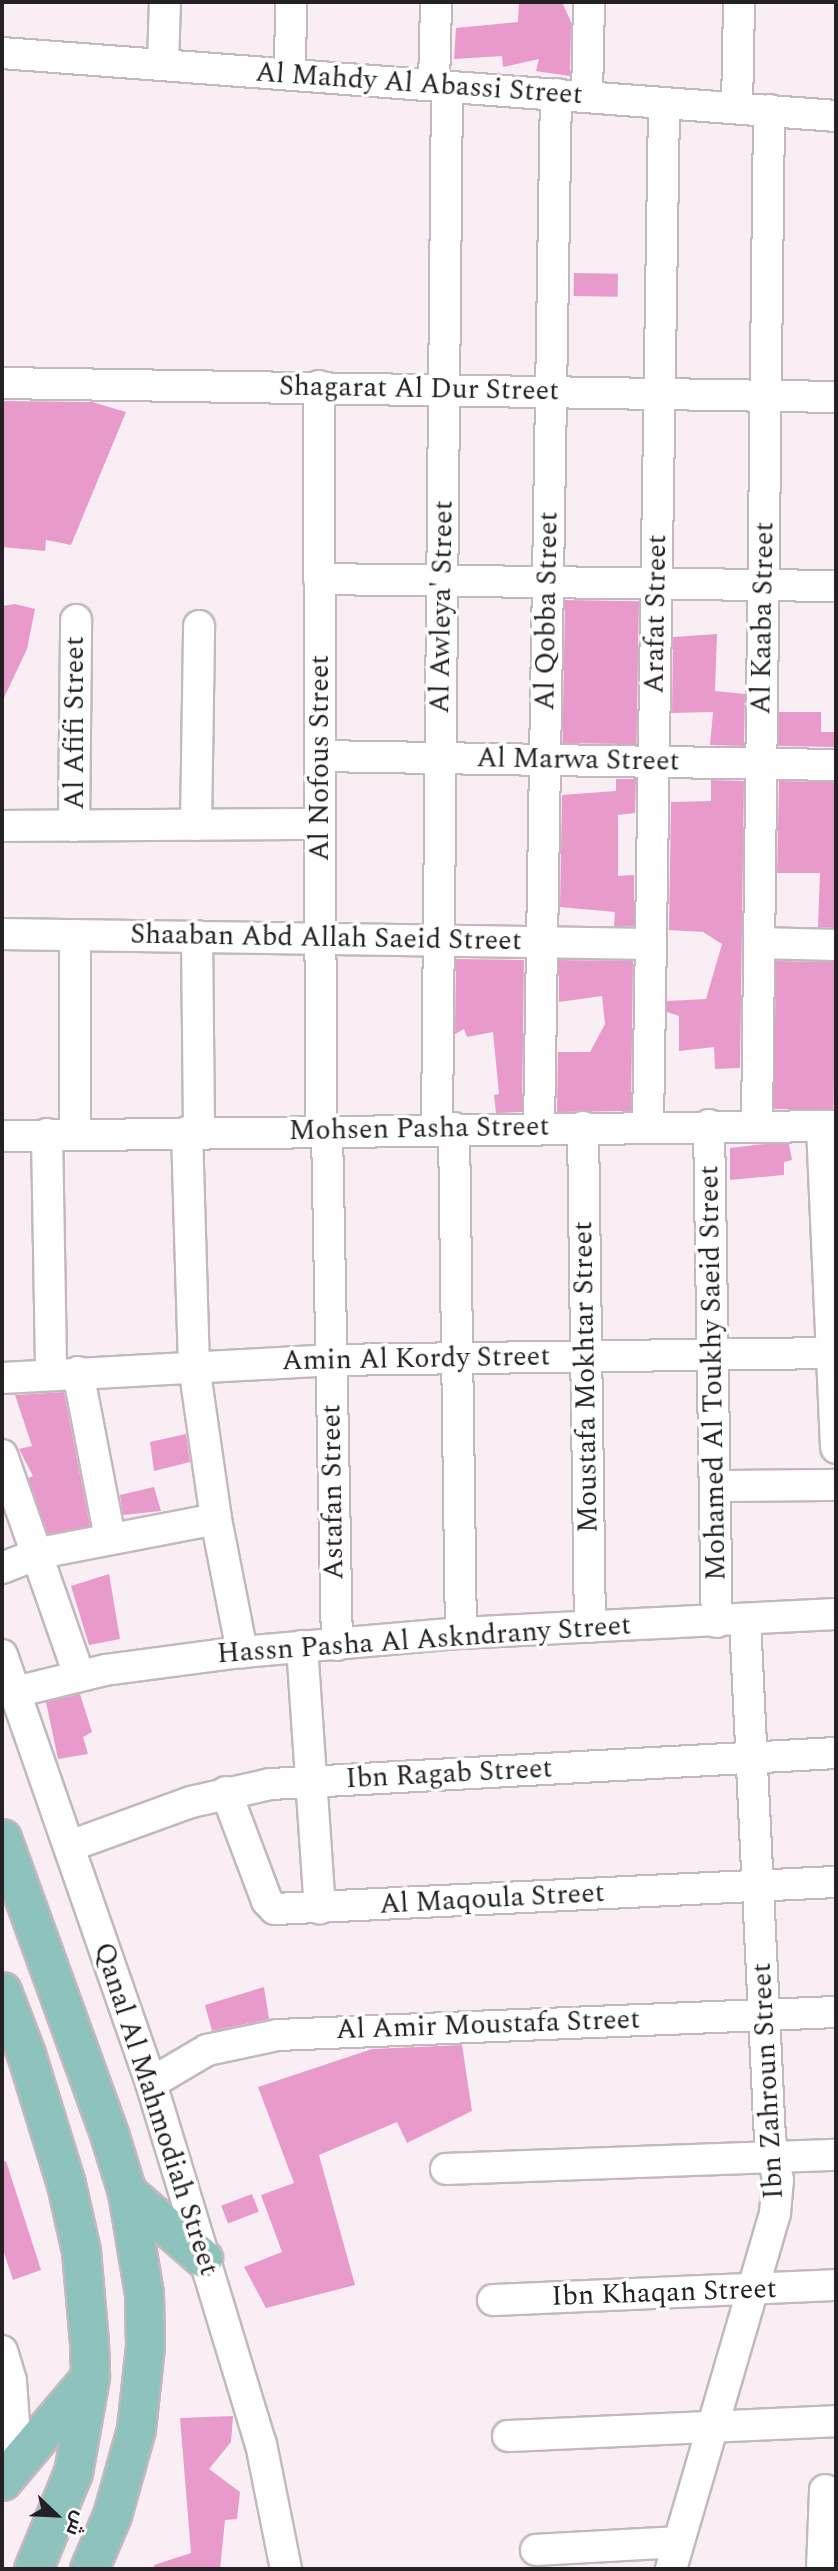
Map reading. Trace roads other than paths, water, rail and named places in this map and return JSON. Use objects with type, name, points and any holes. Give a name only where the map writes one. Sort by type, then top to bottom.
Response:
[{"type":"main road","points":[[2,1838],[127,2192],[144,2294],[142,2388],[125,2472],[89,2569]]},
{"type":"main road","points":[[2,1991],[35,2080],[66,2184],[87,2298],[90,2377],[73,2472],[33,2569]]},
{"type":"main road","points":[[127,2192],[203,2258]]},
{"type":"main road","points":[[2,2479],[90,2377]]},
{"type":"street","points":[[163,64],[165,2]]},
{"type":"street","points":[[290,74],[291,2]]},
{"type":"street","name":"Al Awleya' Street","points":[[436,2],[440,86],[444,389],[438,939],[458,1358],[461,1633]]},
{"type":"street","points":[[587,97],[589,2]]},
{"type":"street","points":[[737,108],[739,2]]},
{"type":"street","name":"Al Mahdy Al Abassi Street","points":[[2,52],[836,116]]},
{"type":"street","name":"Al Qobba Street","points":[[539,1127],[556,94]]},
{"type":"street","name":"Arafat Street","points":[[648,1126],[664,103]]},
{"type":"street","name":"Al Kaaba Street","points":[[757,1125],[769,110]]},
{"type":"street","name":"Shagarat Al Dur Street","points":[[2,383],[318,386],[836,397]]},
{"type":"street","name":"Al Nofous Street","points":[[318,386],[320,937],[324,1130]]},
{"type":"street","points":[[319,579],[836,586]]},
{"type":"street","name":"Al Afifi Street","points":[[74,826],[76,620]]},
{"type":"street","points":[[196,825],[199,626]]},
{"type":"street","name":"Al Marwa Street","points":[[320,756],[836,765]]},
{"type":"street","points":[[2,826],[320,824]]},
{"type":"street","name":"Shaaban Abd Allah Saeid Street","points":[[2,934],[650,944]]},
{"type":"street","points":[[75,935],[61,1133],[65,1373],[110,1538]]},
{"type":"street","points":[[197,936],[193,1132],[194,1366],[216,1519],[242,1651]]},
{"type":"street","points":[[759,943],[836,945]]},
{"type":"street","name":"Mohamed Al Toukhy Saeid Street","points":[[709,1125],[716,1486],[731,1621]]},
{"type":"street","name":"Mohsen Pasha Street","points":[[2,1136],[583,1126],[829,1126]]},
{"type":"street","name":"Moustafa Mokhtar Street","points":[[583,1126],[590,1627]]},
{"type":"street","points":[[829,1126],[831,1353],[836,1448]]},
{"type":"street","name":"Astafan Street","points":[[324,1130],[337,1644]]},
{"type":"street","name":"Amin Al Kordy Street","points":[[2,1378],[330,1360],[831,1353]]},
{"type":"street","points":[[2,1455],[40,1553],[79,1675]]},
{"type":"street","points":[[716,1486],[836,1485]]},
{"type":"street","points":[[2,1567],[40,1553],[216,1519]]},
{"type":"street","name":"Hassn Pasha Al Askndrany Street","points":[[15,1692],[79,1675],[242,1651],[461,1633],[836,1614]]},
{"type":"street","name":"Ibn Zahroun Street","points":[[674,2556],[750,2290],[775,2213],[776,2158],[770,2139],[752,1757],[731,1621]]},
{"type":"street","points":[[302,1646],[320,1908]]},
{"type":"street","name":"Qanal Al Mahmodiah Street","points":[[2,1655],[71,1846],[151,2082],[261,2444],[286,2569]]},
{"type":"street","name":"Ibn Ragab Street","points":[[71,1846],[226,1792],[310,1781],[836,1753]]},
{"type":"street","name":"Al Maqoula Street","points":[[226,1792],[270,1906],[284,1910],[836,1882]]},
{"type":"street","name":"Al Amir Moustafa Street","points":[[151,2082],[208,2050],[278,2035],[836,2012]]},
{"type":"street","points":[[446,2169],[836,2155]]},
{"type":"street","name":"Ibn Khaqan Street","points":[[493,2300],[836,2285]]},
{"type":"street","points":[[2,2351],[11,2381],[14,2424],[2,2479]]},
{"type":"street","points":[[508,2436],[836,2421]]},
{"type":"street","points":[[822,2569],[825,2490]]},
{"type":"street","points":[[536,2550],[674,2556]]}]
